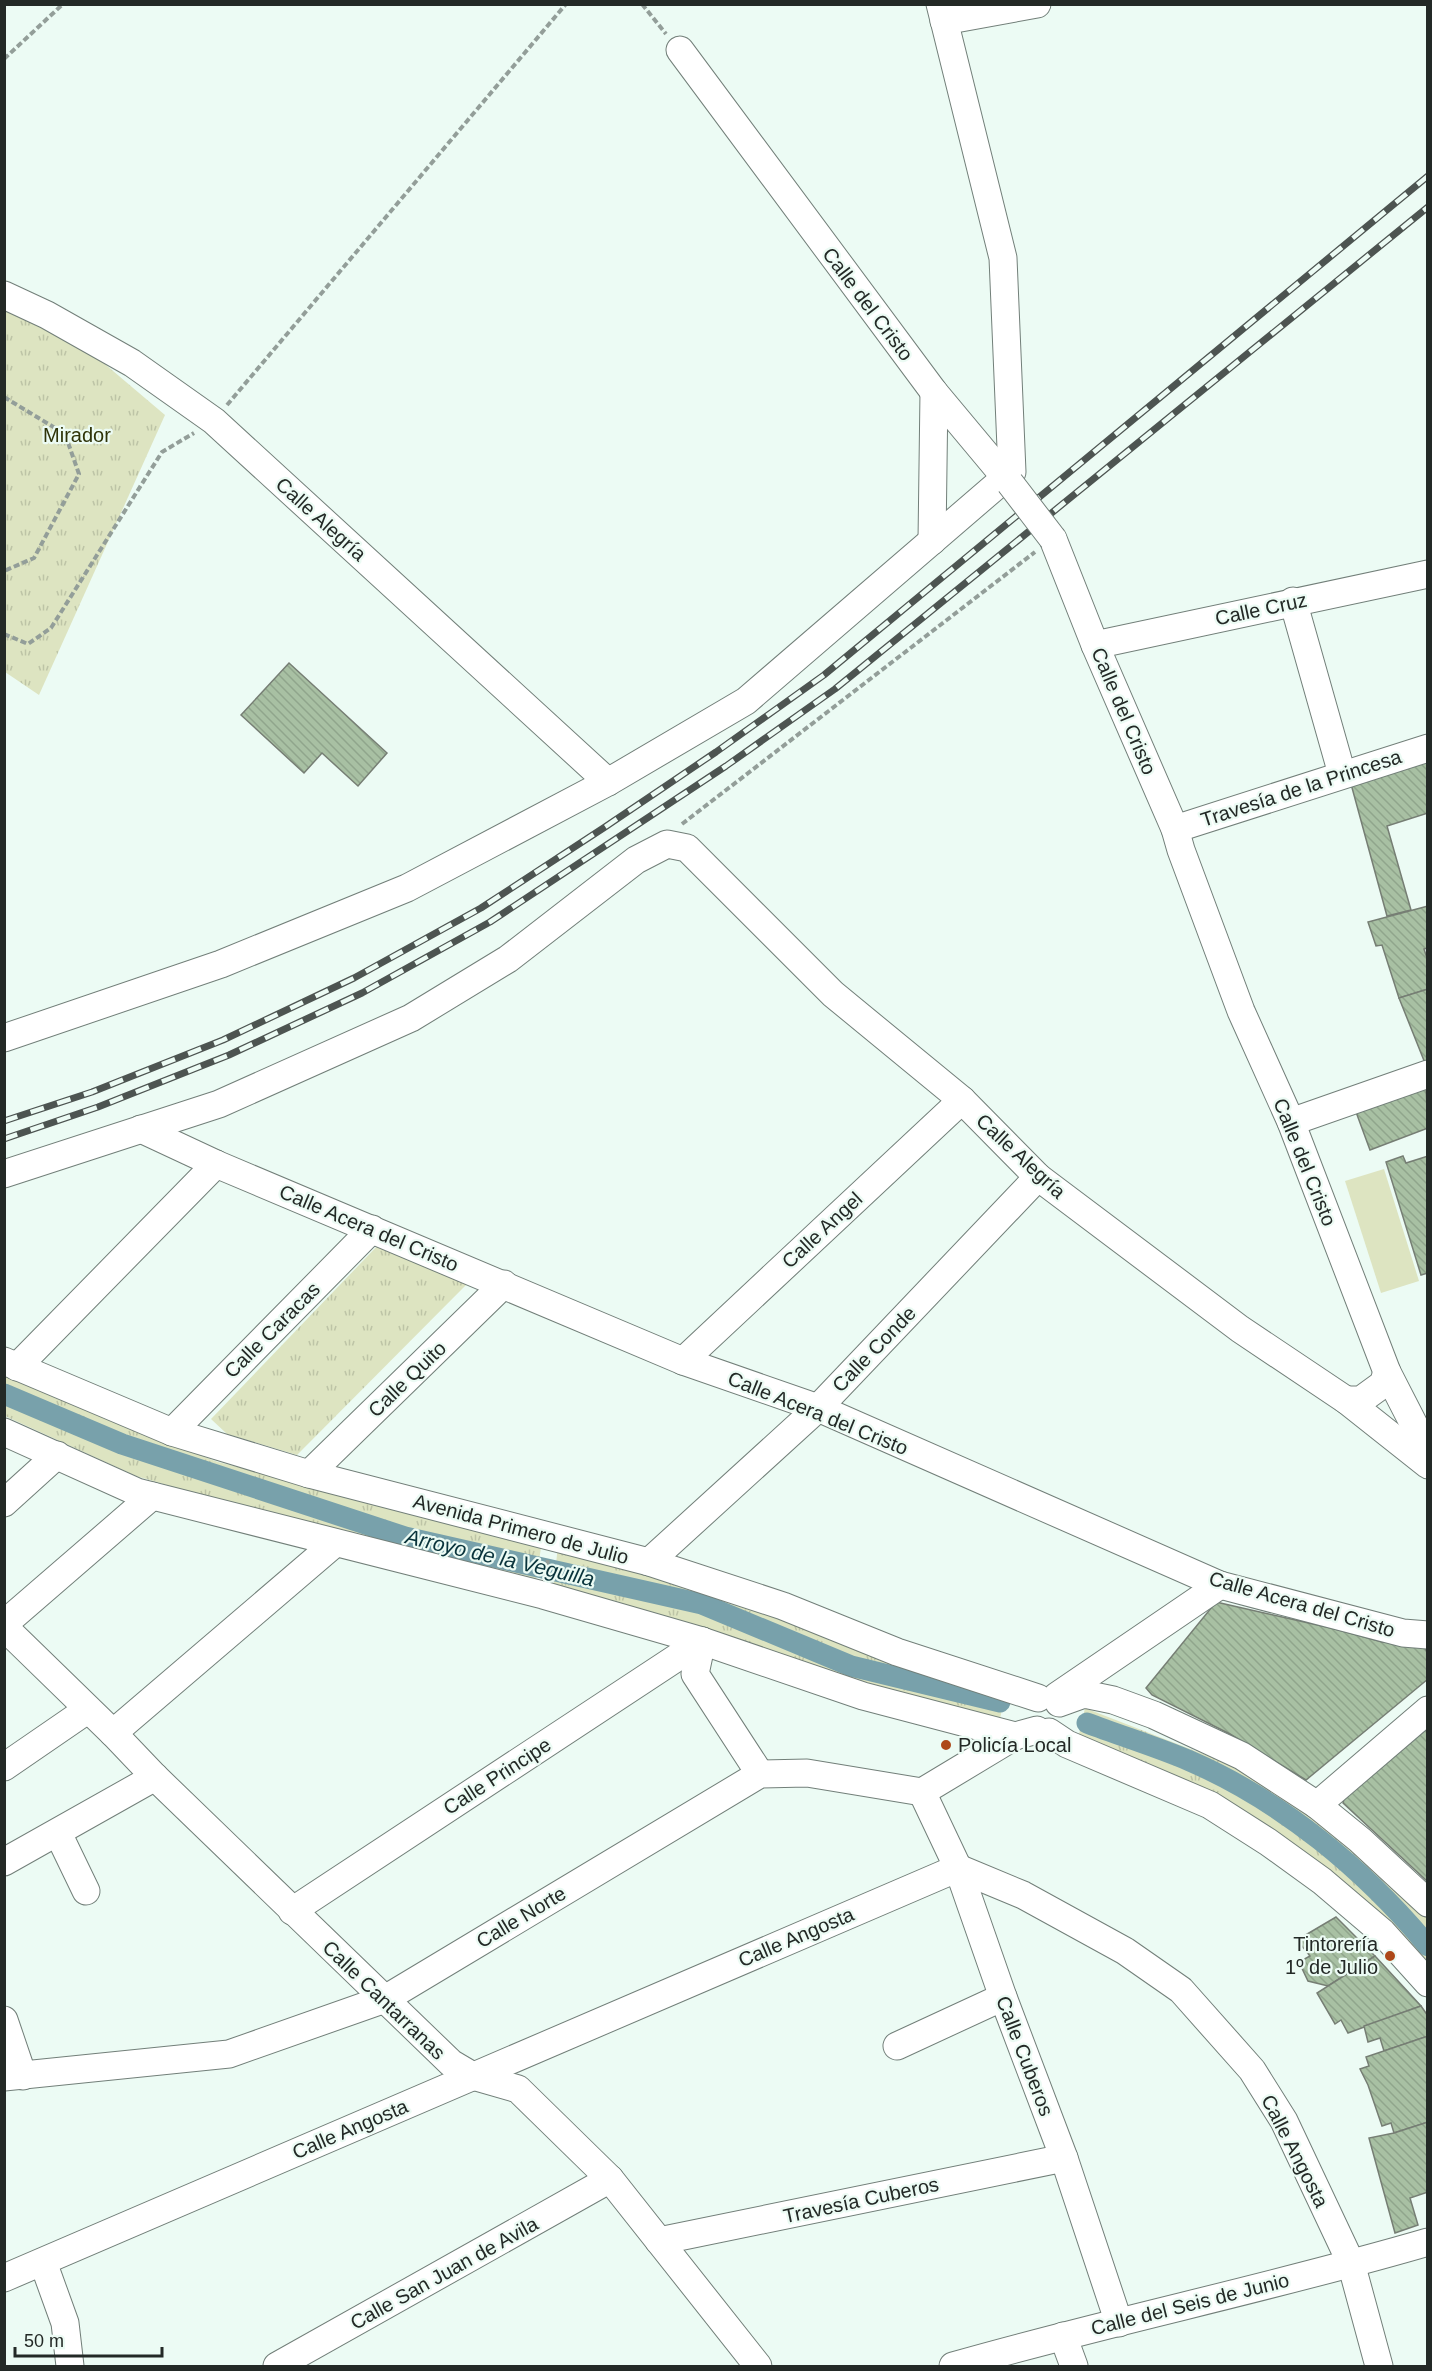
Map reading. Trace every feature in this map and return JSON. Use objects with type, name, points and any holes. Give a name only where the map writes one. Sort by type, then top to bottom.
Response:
[{"type":"street","points":[[4,1038],[222,964],[407,888],[608,782],[746,700],[932,541],[1008,481],[1012,472],[1003,258],[942,13],[1037,4]]},
{"type":"street","name":"Calle del Cristo","points":[[680,50],[934,392],[1053,539],[1095,645],[1175,829],[1241,1011],[1291,1122],[1387,1372],[1428,1452]]},
{"type":"street","name":"Calle Alegría","points":[[4,295],[46,315],[132,363],[214,421],[608,782]]},
{"type":"street","points":[[932,541],[934,392]]},
{"type":"street","name":"Calle Cruz","points":[[1095,645],[1428,574]]},
{"type":"street","points":[[1293,601],[1342,774]]},
{"type":"street","name":"Travesía de la Princesa","points":[[1175,829],[1428,748]]},
{"type":"street","name":"Calle Alegría","points":[[670,837],[687,848],[833,994],[962,1100],[1038,1177],[1240,1329],[1346,1400],[1428,1465]]},
{"type":"street","points":[[4,1174],[219,1104],[411,1017],[508,959],[636,860],[670,837]]},
{"type":"street","points":[[1291,1122],[1428,1074]]},
{"type":"street","name":"Calle Angel","points":[[683,1361],[962,1100]]},
{"type":"street","name":"Calle Acera del Cristo","points":[[141,1129],[216,1164],[683,1361],[818,1408],[1220,1585],[1403,1633],[1428,1635]]},
{"type":"street","points":[[11,1364],[216,1164]]},
{"type":"street","name":"Calle Conde","points":[[649,1562],[818,1408],[1038,1177]]},
{"type":"street","name":"Calle Caracas","points":[[172,1432],[372,1229]]},
{"type":"street","name":"Calle Quito","points":[[309,1474],[504,1284]]},
{"type":"street","name":"Avenida Primero de Julio","points":[[11,1364],[172,1432],[309,1474],[649,1562],[783,1606],[905,1654],[1050,1700]]},
{"type":"street","points":[[1346,1400],[1361,1400],[1383,1384],[1387,1372]]},
{"type":"street","points":[[4,1431],[137,1492],[334,1544],[543,1595],[702,1641],[863,1696],[1034,1732],[1067,1744],[1210,1805],[1268,1842],[1322,1881],[1382,1932],[1428,1983]]},
{"type":"street","points":[[4,1503],[57,1455]]},
{"type":"street","points":[[4,1626],[152,1496]]},
{"type":"street","points":[[113,1733],[334,1544]]},
{"type":"street","points":[[1050,1700],[1220,1585]]},
{"type":"street","name":"Calle Cantarranas","points":[[4,1626],[292,1911],[451,2063],[473,2076],[518,2089],[610,2179],[758,2367]]},
{"type":"street","points":[[702,1641],[695,1674],[760,1774]]},
{"type":"street","name":"Calle Principe","points":[[292,1911],[702,1641]]},
{"type":"street","points":[[1050,1700],[1084,1694],[1113,1700],[1154,1714],[1242,1756],[1317,1805],[1360,1840],[1428,1903]]},
{"type":"street","points":[[922,1792],[1034,1732],[1059,1725],[1063,1714],[1050,1700]]},
{"type":"street","points":[[4,1767],[87,1710]]},
{"type":"street","points":[[1317,1805],[1428,1710]]},
{"type":"street","name":"Calle Norte","points":[[14,2077],[229,2054],[385,1999],[760,1774],[807,1773],[922,1792]]},
{"type":"street","points":[[4,1862],[156,1778]]},
{"type":"street","name":"Calle Cuberos","points":[[922,1792],[958,1868],[1003,1997],[1064,2158],[1119,2323]]},
{"type":"street","points":[[58,1833],[86,1891]]},
{"type":"street","name":"Calle Angosta","points":[[4,2278],[958,1868],[1023,1895],[1114,1945],[1181,1990],[1252,2070],[1284,2121],[1351,2263],[1378,2367]]},
{"type":"street","points":[[897,2046],[1003,1997]]},
{"type":"street","points":[[4,2020],[14,2077]]},
{"type":"street","name":"Travesía Cuberos","points":[[659,2241],[1064,2158]]},
{"type":"street","name":"Calle San Juan de Avila","points":[[277,2367],[610,2179]]},
{"type":"street","name":"Calle del Seis de Junio","points":[[953,2367],[1063,2336],[1428,2242]]},
{"type":"street","points":[[43,2262],[65,2324],[70,2367]]},
{"type":"street","points":[[1063,2336],[1074,2367]]},
{"type":"path","points":[[4,59],[63,4]]},
{"type":"path","points":[[4,634],[28,644],[51,628],[162,452],[214,421],[566,4]]},
{"type":"path","points":[[642,4],[680,50]]},
{"type":"path","points":[[4,396],[65,434],[79,474],[34,558],[4,571]]},
{"type":"path","points":[[670,837],[1053,539]]},
{"type":"path","points":[[543,1595],[551,1537]]},
{"type":"green space","name":"Mirador","points":[[4,302],[47,315],[165,415],[39,695],[5,672]]},
{"type":"green space","points":[[1384,1169],[1419,1281],[1381,1293],[1345,1181]]},
{"type":"green space","points":[[383,1240],[467,1284],[297,1455],[227,1434],[211,1419]]},
{"type":"green space","points":[[4,1371],[105,1419],[218,1462],[427,1514],[543,1535],[534,1593],[136,1476],[5,1416]]},
{"type":"green space","points":[[558,1546],[897,1652],[1010,1674],[999,1723],[553,1590]]},
{"type":"green space","points":[[1085,1708],[1252,1773],[1313,1810],[1427,1915],[1427,1971],[1328,1871],[1273,1829],[1208,1791],[1078,1739]]},
{"type":"building","points":[[289,663],[387,753],[358,786],[322,753],[304,773],[241,715]]},
{"type":"building","points":[[1428,759],[1428,813],[1387,826],[1411,910],[1387,916],[1351,784]]},
{"type":"building","points":[[1428,906],[1428,948],[1424,949],[1428,961],[1428,989],[1399,998],[1382,945],[1376,946],[1368,922]]},
{"type":"building","points":[[1428,989],[1428,1062],[1425,1063],[1399,998]]},
{"type":"building","points":[[1426,1086],[1428,1128],[1370,1150],[1356,1112]]},
{"type":"building","points":[[1403,1156],[1406,1163],[1428,1156],[1428,1273],[1421,1275],[1386,1162]]},
{"type":"building","points":[[1216,1602],[1382,1642],[1423,1644],[1428,1654],[1428,1679],[1306,1780],[1230,1734],[1152,1695],[1146,1688]]},
{"type":"building","points":[[1428,1725],[1428,1882],[1343,1803],[1345,1794]]},
{"type":"building","points":[[1336,1917],[1375,1956],[1328,1986],[1308,1981],[1299,1962],[1310,1956],[1297,1940]]},
{"type":"building","points":[[1375,1956],[1421,2006],[1348,2033],[1341,2020],[1335,2024],[1317,1993]]},
{"type":"building","points":[[1421,2006],[1428,2016],[1428,2036],[1384,2051],[1380,2038],[1368,2042],[1364,2026]]},
{"type":"building","points":[[1428,2036],[1428,2122],[1394,2133],[1391,2123],[1382,2126],[1360,2069],[1369,2066],[1366,2057]]},
{"type":"building","points":[[1428,2122],[1428,2192],[1410,2198],[1418,2225],[1395,2233],[1369,2138]]},
{"type":"waterway","name":"Arroyo de la Veguilla","points":[[4,1394],[122,1444],[405,1537],[702,1604],[851,1666],[1000,1702]]},
{"type":"waterway","name":"Arroyo de la Veguilla","points":[[1087,1723],[1190,1761],[1257,1796],[1289,1817],[1349,1864],[1377,1890],[1428,1946]]},
{"type":"railway","points":[[4,1121],[92,1092],[223,1040],[354,978],[481,908],[605,827],[824,675],[1428,176]]},
{"type":"railway","points":[[4,1139],[98,1107],[229,1055],[362,993],[490,922],[726,766],[835,689],[1428,207]]},
{"type":"place","name":"Policía Local","points":[[946,1745]]},
{"type":"place","name":"Tintorería 1º de Julio","points":[[1390,1956]]}]
